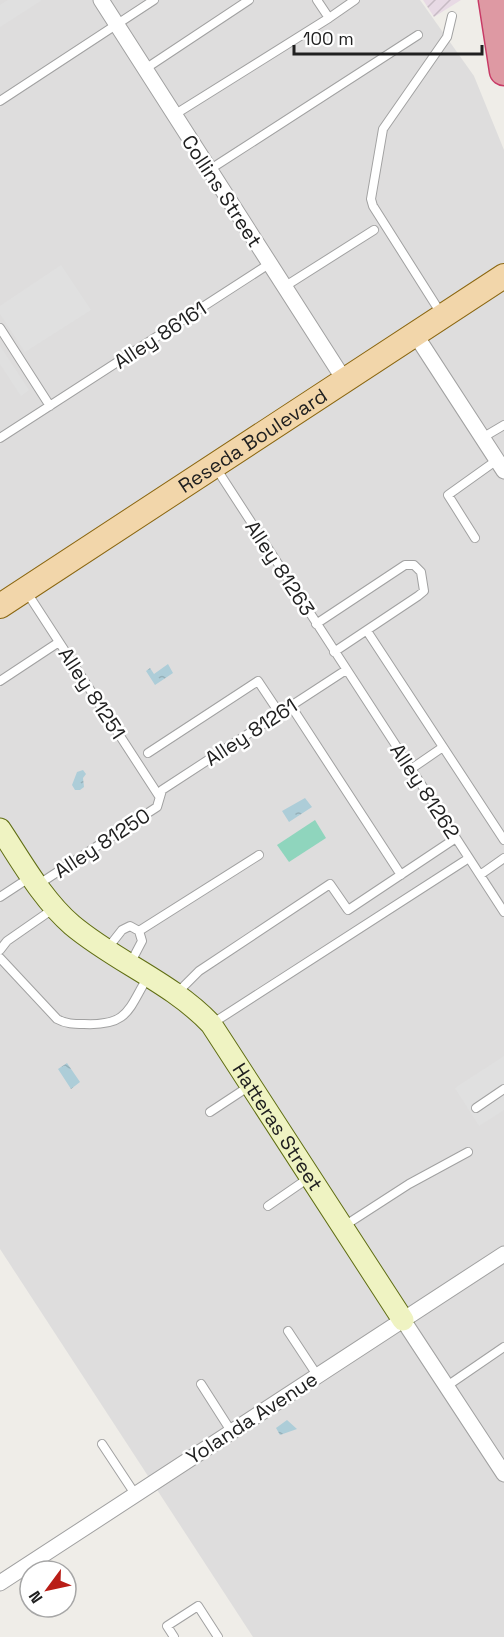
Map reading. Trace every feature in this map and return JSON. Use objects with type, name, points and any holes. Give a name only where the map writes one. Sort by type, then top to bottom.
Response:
[{"type":"highway","points":[[493,0],[504,71]]},
{"type":"main road","name":"Reseda Boulevard","points":[[0,606],[504,276]]},
{"type":"street","name":"Collins Street","points":[[101,0],[345,381]]},
{"type":"street","points":[[415,334],[500,466]]},
{"type":"street","name":"Hatteras Street","points":[[0,829],[34,881],[55,908],[106,949],[177,993],[211,1024],[504,1474]]},
{"type":"street","name":"Yolanda Avenue","points":[[0,1582],[504,1254]]},
{"type":"lane","points":[[0,100],[154,0]]},
{"type":"lane","points":[[145,69],[249,0]]},
{"type":"lane","points":[[317,0],[329,18]]},
{"type":"lane","points":[[174,115],[355,0]]},
{"type":"lane","points":[[443,316],[373,207],[371,199],[383,129],[447,37],[453,16]]},
{"type":"lane","points":[[209,170],[418,35]]},
{"type":"lane","points":[[284,287],[374,230]]},
{"type":"lane","name":"Alley 86161","points":[[0,438],[269,264]]},
{"type":"lane","points":[[0,328],[50,406]]},
{"type":"lane","points":[[483,438],[504,425]]},
{"type":"lane","name":"Alley 81263","points":[[214,466],[346,670]]},
{"type":"lane","points":[[475,538],[448,495],[500,466]]},
{"type":"lane","points":[[316,624],[405,565],[414,565],[421,572],[424,591],[334,652]]},
{"type":"lane","name":"Alley 81251","points":[[26,590],[159,796]]},
{"type":"lane","points":[[367,631],[504,840]]},
{"type":"lane","points":[[0,681],[59,642]]},
{"type":"lane","name":"Alley 81261","points":[[159,796],[162,790],[346,670]]},
{"type":"lane","name":"Alley 81262","points":[[346,670],[504,912]]},
{"type":"lane","points":[[148,753],[258,681],[280,714]]},
{"type":"lane","points":[[291,706],[401,875]]},
{"type":"lane","points":[[411,769],[443,747]]},
{"type":"lane","name":"Alley 81250","points":[[34,881],[158,807],[159,796]]},
{"type":"lane","points":[[177,993],[199,971],[330,885],[348,910],[456,838]]},
{"type":"lane","points":[[139,931],[259,855]]},
{"type":"lane","points":[[211,1024],[469,858]]},
{"type":"lane","points":[[480,875],[504,858]]},
{"type":"lane","points":[[0,897],[34,881]]},
{"type":"lane","points":[[0,950],[7,941],[55,908]]},
{"type":"lane","points":[[106,949],[122,930],[130,926],[139,931],[142,941],[130,964]]},
{"type":"lane","points":[[0,958],[2,963],[57,1019],[69,1024],[102,1025],[113,1022],[132,1007],[149,975]]},
{"type":"lane","points":[[210,1112],[252,1084]]},
{"type":"lane","points":[[476,1107],[504,1089]]},
{"type":"lane","points":[[343,1227],[409,1184],[468,1152]]},
{"type":"lane","points":[[268,1206],[311,1176]]},
{"type":"lane","points":[[288,1331],[317,1375]]},
{"type":"lane","points":[[447,1386],[504,1347]]},
{"type":"lane","points":[[201,1384],[231,1431]]},
{"type":"lane","points":[[102,1444],[135,1494]]},
{"type":"lane","points":[[174,1637],[167,1626],[198,1606],[218,1637]]},
{"type":"shaded area","points":[[0,0],[420,0],[474,76],[504,150],[504,1637],[253,1637],[0,1249]]},
{"type":"shaded area","points":[[8,0],[42,0],[0,27],[0,5]]},
{"type":"shaded area","points":[[423,0],[461,0],[434,17]]},
{"type":"shaded area","points":[[61,265],[91,310],[25,352],[0,314],[0,306]]},
{"type":"shaded area","points":[[0,346],[29,390],[21,396],[0,364]]},
{"type":"shaded area","points":[[504,1056],[504,1110],[479,1126],[455,1088]]},
{"type":"green space","points":[[315,820],[326,838],[289,862],[277,845]]},
{"type":"water","points":[[168,664],[173,673],[155,685],[146,671],[150,668],[154,674]]},
{"type":"water","points":[[83,770],[86,774],[83,778],[84,787],[75,790],[72,785],[77,772]]},
{"type":"water","points":[[305,798],[312,807],[289,822],[282,811]]},
{"type":"water","points":[[67,1063],[80,1082],[71,1089],[58,1069]]},
{"type":"water","points":[[287,1420],[297,1429],[280,1435],[276,1428]]}]
